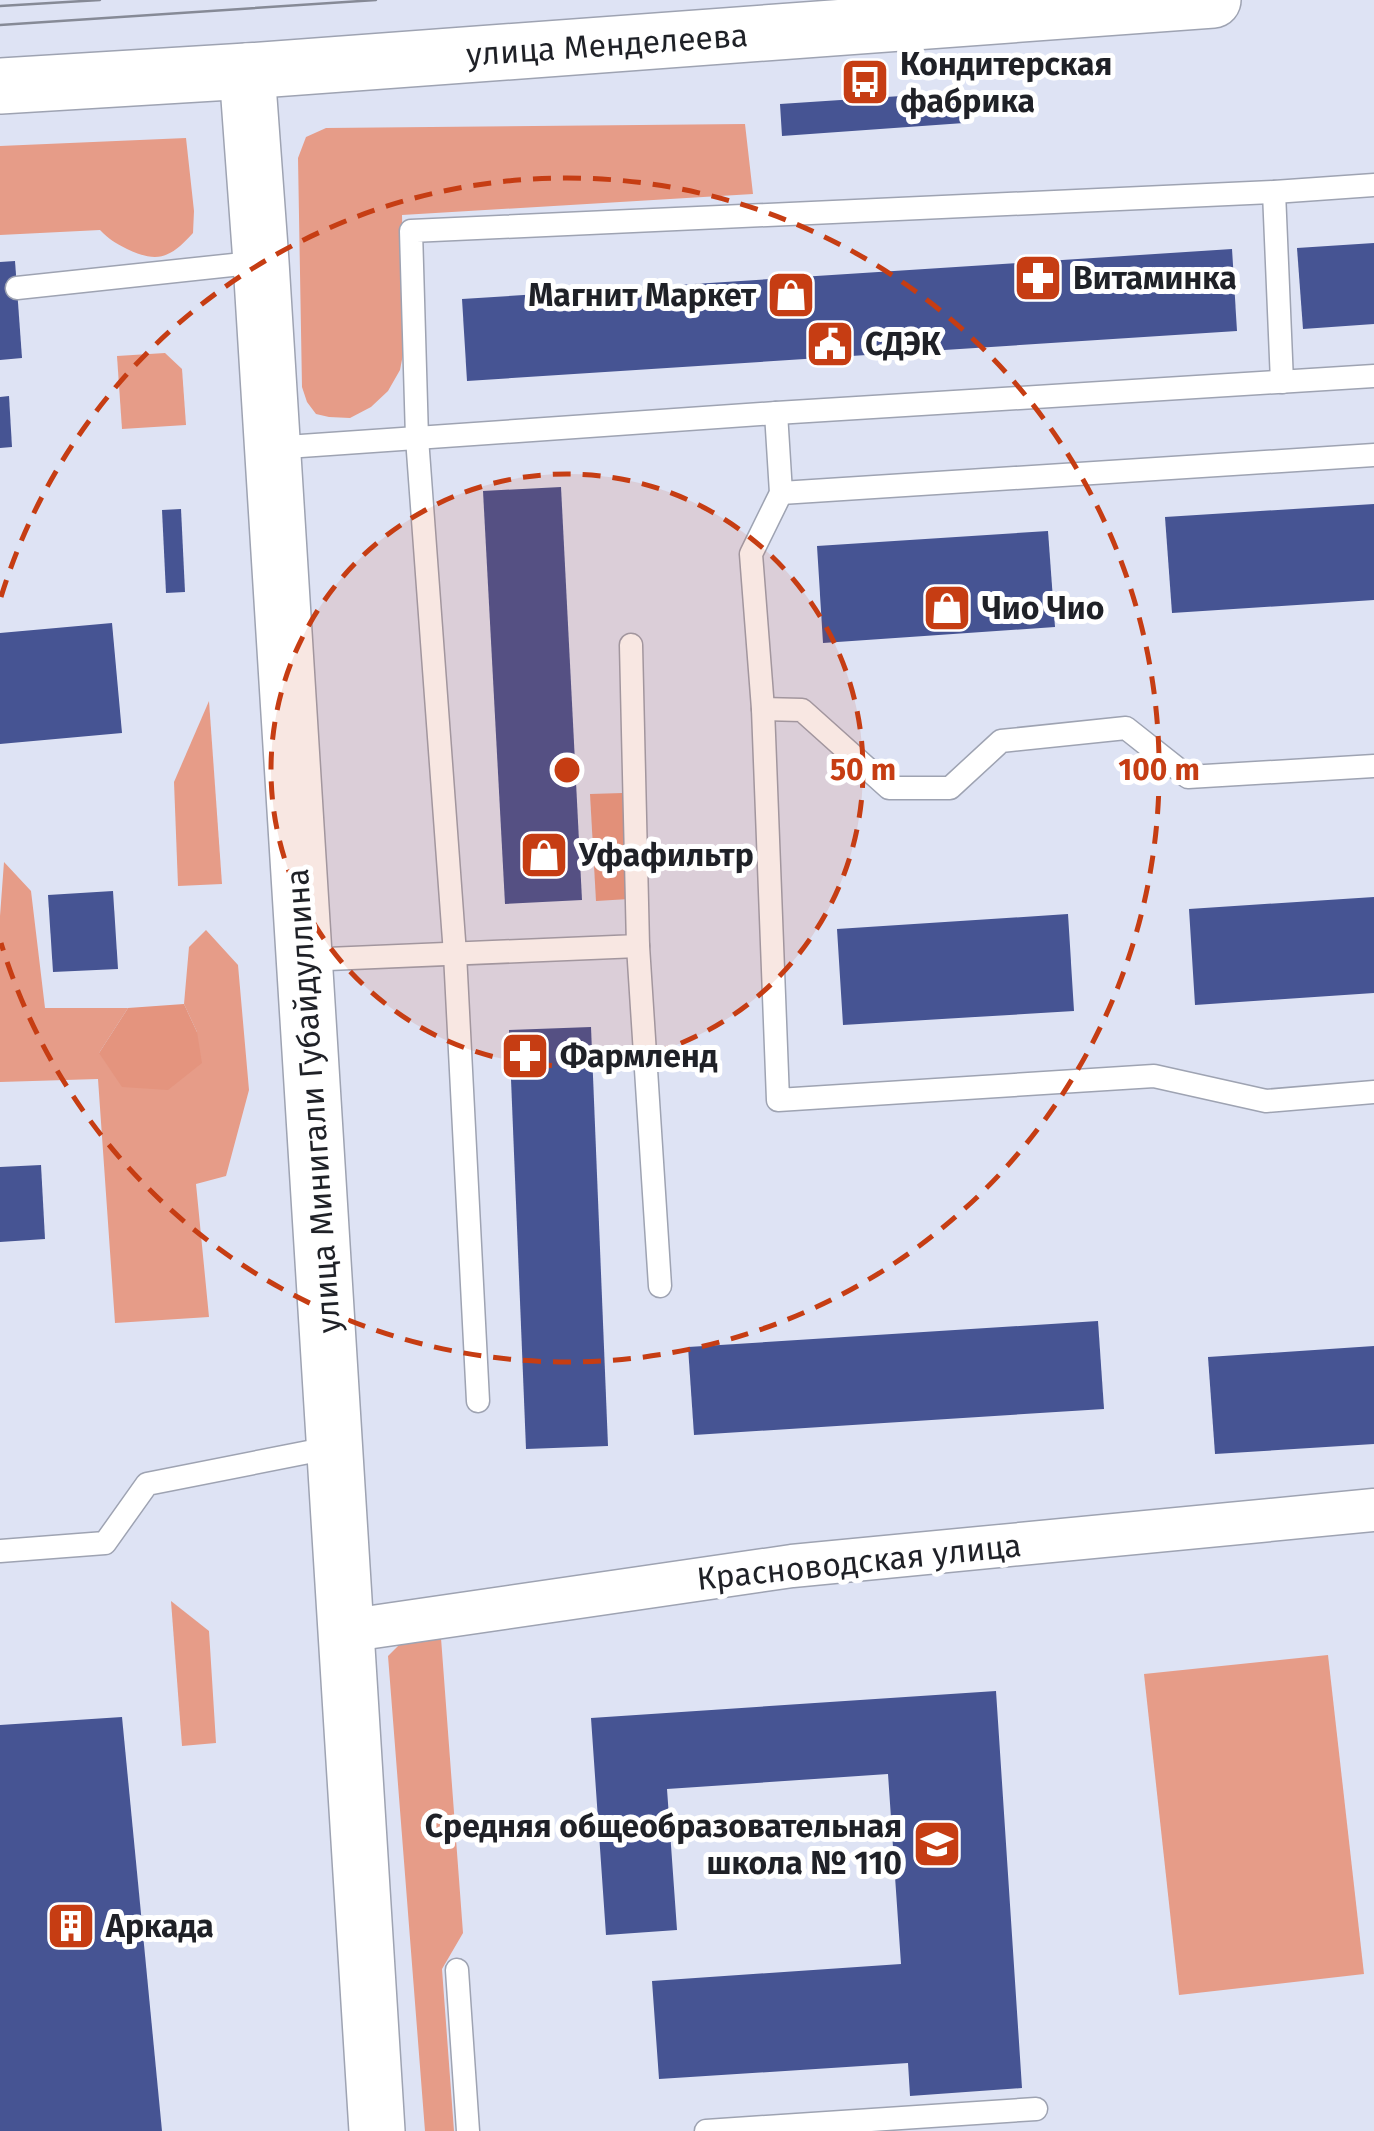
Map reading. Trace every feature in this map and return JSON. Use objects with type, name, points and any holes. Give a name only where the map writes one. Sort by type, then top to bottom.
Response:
[{"type":"main road","name":"улица Менделеева","points":[[0,86],[1213,0]]},
{"type":"main road","name":"улица Минигали Губайдуллина","points":[[247,71],[376,2131]]},
{"type":"street","name":"Красноводская улица","points":[[346,1631],[792,1566],[1374,1510]]},
{"type":"lane","points":[[478,1400],[454,954],[417,438],[411,231],[1374,185]]},
{"type":"lane","points":[[1274,192],[1282,382]]},
{"type":"lane","points":[[17,288],[261,262]]},
{"type":"lane","points":[[272,448],[776,412],[1374,376]]},
{"type":"lane","points":[[776,412],[781,493],[751,554],[763,709],[778,1100],[1154,1076],[1266,1101],[1374,1092]]},
{"type":"lane","points":[[781,493],[1374,456]]},
{"type":"lane","points":[[630,645],[638,946],[660,1286]]},
{"type":"lane","points":[[763,709],[802,710],[889,788],[950,788],[1001,741],[1126,728],[1188,777],[1374,766]]},
{"type":"lane","points":[[304,960],[638,946]]},
{"type":"lane","points":[[0,1551],[104,1543],[147,1484],[334,1447]]},
{"type":"lane","points":[[457,1970],[468,2131]]},
{"type":"lane","points":[[706,2131],[1036,2109]]},
{"type":"shaded area","points":[[745,124],[753,194],[402,215],[405,344],[400,370],[388,391],[371,407],[350,418],[316,414],[307,402],[302,387],[298,158],[306,137],[326,128]]},
{"type":"shaded area","points":[[186,138],[193,233],[171,253],[156,257],[138,254],[100,230],[0,235],[0,146]]},
{"type":"shaded area","points":[[165,353],[182,369],[186,425],[122,429],[117,356]]},
{"type":"shaded area","points":[[209,701],[222,884],[178,886],[174,782]]},
{"type":"shaded area","points":[[623,793],[629,899],[596,901],[590,794]]},
{"type":"shaded area","points":[[4,862],[31,891],[45,1008],[128,1008],[99,1053],[197,1032],[184,1004],[189,947],[206,930],[238,965],[249,1090],[226,1176],[196,1184],[209,1317],[115,1323],[98,1079],[0,1082],[0,916]]},
{"type":"shaded area","points":[[184,1004],[197,1032],[202,1063],[168,1090],[122,1087],[99,1053],[128,1008]]},
{"type":"shaded area","points":[[171,1601],[209,1631],[216,1743],[182,1746]]},
{"type":"shaded area","points":[[441,1638],[463,1933],[442,1969],[454,2131],[425,2131],[388,1656],[403,1641]]},
{"type":"shaded area","points":[[1328,1655],[1364,1974],[1179,1995],[1144,1674]]},
{"type":"building","points":[[962,92],[964,123],[782,136],[780,104]]},
{"type":"building","points":[[1374,243],[1374,324],[1303,329],[1297,248]]},
{"type":"building","points":[[1232,249],[1237,331],[467,381],[462,299]]},
{"type":"building","points":[[15,261],[22,358],[0,360],[0,262]]},
{"type":"building","points":[[9,396],[12,447],[0,448],[0,397]]},
{"type":"building","points":[[561,487],[582,900],[505,904],[483,491]]},
{"type":"building","points":[[1374,504],[1374,600],[1172,613],[1165,517]]},
{"type":"building","points":[[181,509],[185,592],[166,593],[162,510]]},
{"type":"building","points":[[1048,531],[1055,627],[823,643],[817,546]]},
{"type":"building","points":[[112,623],[122,733],[0,744],[0,633]]},
{"type":"building","points":[[113,891],[118,969],[53,972],[48,895]]},
{"type":"building","points":[[1374,897],[1374,993],[1195,1005],[1189,909]]},
{"type":"building","points":[[1068,914],[1074,1011],[843,1025],[837,929]]},
{"type":"building","points":[[591,1027],[608,1446],[526,1449],[509,1030]]},
{"type":"building","points":[[41,1165],[45,1239],[0,1242],[0,1167]]},
{"type":"building","points":[[1098,1321],[1104,1409],[694,1435],[688,1347]]},
{"type":"building","points":[[1374,1346],[1374,1444],[1215,1454],[1208,1357]]},
{"type":"building","points":[[996,1691],[1022,2088],[910,2096],[908,2063],[659,2079],[652,1981],[901,1964],[888,1774],[667,1789],[677,1930],[606,1935],[591,1718]]},
{"type":"building","name":"Аркада","points":[[122,1717],[162,2131],[0,2131],[0,1725]]},
{"type":"tram line","points":[[0,6],[100,0]]},
{"type":"tram line","points":[[0,25],[376,0]]},
{"type":"place","name":"Кондитерская фабрика","points":[[865,82]]},
{"type":"place","name":"Витаминка","points":[[1038,278]]},
{"type":"place","name":"Магнит Маркет","points":[[791,295]]},
{"type":"place","name":"СДЭК","points":[[830,344]]},
{"type":"place","name":"Чио Чио","points":[[947,608]]},
{"type":"place","name":"Уфафильтр","points":[[544,855]]},
{"type":"place","name":"Фармленд","points":[[525,1056]]},
{"type":"place","name":"Средняя общеобразовательная школа № 110","points":[[937,1844]]},
{"type":"place","name":"Аркада","points":[[71,1926]]}]
